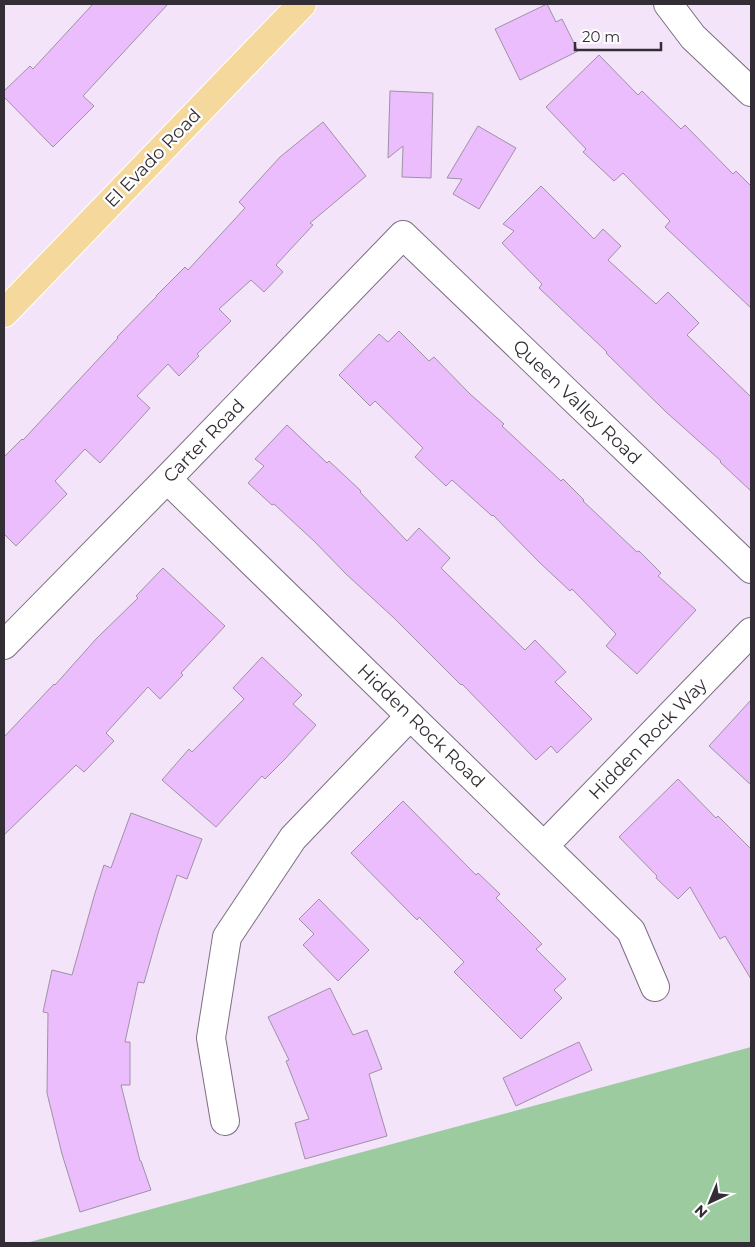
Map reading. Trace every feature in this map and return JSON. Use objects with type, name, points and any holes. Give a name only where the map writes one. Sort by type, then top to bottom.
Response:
[{"type":"main road","name":"El Evado Road","points":[[4,313],[302,4]]},
{"type":"street","points":[[668,4],[693,36],[751,92]]},
{"type":"street","name":"Carter Road","points":[[4,645],[168,479],[403,235]]},
{"type":"street","name":"Queen Valley Road","points":[[403,235],[751,569]]},
{"type":"street","name":"Hidden Rock Road","points":[[168,479],[631,931],[655,987]]},
{"type":"street","name":"Hidden Rock Way","points":[[544,846],[751,632]]},
{"type":"street","points":[[225,1121],[211,1038],[227,937],[293,838],[410,716]]},
{"type":"green space","points":[[751,1047],[751,1243],[26,1243]]},
{"type":"building","points":[[93,4],[168,4],[83,96],[94,106],[53,147],[4,97],[4,91],[30,66],[33,69]]},
{"type":"building","points":[[547,4],[556,22],[562,19],[578,51],[520,80],[495,29]]},
{"type":"building","points":[[599,55],[638,95],[642,91],[681,129],[685,125],[733,174],[736,171],[751,186],[751,308],[665,227],[670,221],[623,173],[614,181],[583,152],[586,149],[546,107]]},
{"type":"building","points":[[390,91],[433,93],[431,178],[402,177],[403,146],[388,158]]},
{"type":"building","points":[[323,122],[366,176],[310,223],[313,225],[276,265],[283,272],[264,292],[251,280],[219,309],[231,321],[197,354],[199,356],[179,376],[168,364],[137,396],[150,408],[100,463],[85,449],[55,481],[67,494],[16,546],[4,534],[4,457],[23,440],[156,296],[185,267],[188,270],[245,208],[239,202],[280,157]]},
{"type":"building","points":[[478,126],[516,148],[479,209],[453,194],[462,179],[447,178]]},
{"type":"building","points":[[541,186],[594,239],[603,229],[621,246],[608,260],[656,304],[668,292],[699,323],[687,335],[751,397],[751,491],[721,461],[665,411],[607,352],[539,288],[542,284],[502,243],[514,231],[503,224]]},
{"type":"building","points":[[399,331],[429,361],[434,357],[470,394],[504,424],[502,426],[561,481],[563,479],[583,501],[637,552],[639,551],[661,573],[658,576],[696,610],[637,674],[606,646],[616,634],[572,589],[570,591],[493,515],[452,480],[446,486],[415,457],[423,448],[375,401],[370,406],[339,375],[379,334],[388,342]]},
{"type":"building","points":[[287,425],[327,463],[329,461],[361,491],[407,541],[419,528],[450,558],[441,568],[525,650],[535,640],[566,672],[555,682],[592,719],[557,753],[551,746],[536,760],[462,684],[315,542],[248,483],[264,466],[255,459]]},
{"type":"building","points":[[163,568],[225,626],[181,673],[183,675],[160,699],[148,687],[106,733],[114,741],[84,772],[76,765],[4,835],[4,737],[55,685],[96,639],[138,598],[136,596]]},
{"type":"building","points":[[262,657],[302,695],[293,704],[316,725],[265,779],[262,776],[216,827],[162,780],[189,749],[192,752],[244,699],[233,688]]},
{"type":"building","points":[[751,700],[751,785],[709,746]]},
{"type":"building","points":[[678,779],[716,818],[718,816],[751,849],[751,979],[725,936],[720,939],[690,887],[678,899],[619,837]]},
{"type":"building","points":[[403,801],[476,875],[478,873],[500,894],[496,898],[542,944],[536,949],[566,979],[554,990],[562,998],[521,1039],[454,972],[464,962],[419,917],[417,920],[351,853]]},
{"type":"building","points":[[131,813],[202,839],[187,879],[177,875],[144,983],[138,982],[125,1042],[130,1042],[130,1085],[121,1085],[140,1161],[151,1190],[80,1212],[62,1154],[47,1093],[48,1013],[43,1012],[52,970],[72,975],[104,865],[111,868]]},
{"type":"building","points":[[319,899],[369,950],[338,981],[303,945],[314,934],[299,919]]},
{"type":"building","points":[[330,988],[353,1035],[367,1030],[382,1069],[369,1074],[387,1136],[305,1159],[295,1123],[309,1119],[286,1061],[289,1060],[268,1017]]},
{"type":"building","points":[[579,1042],[592,1070],[516,1106],[503,1078]]}]
